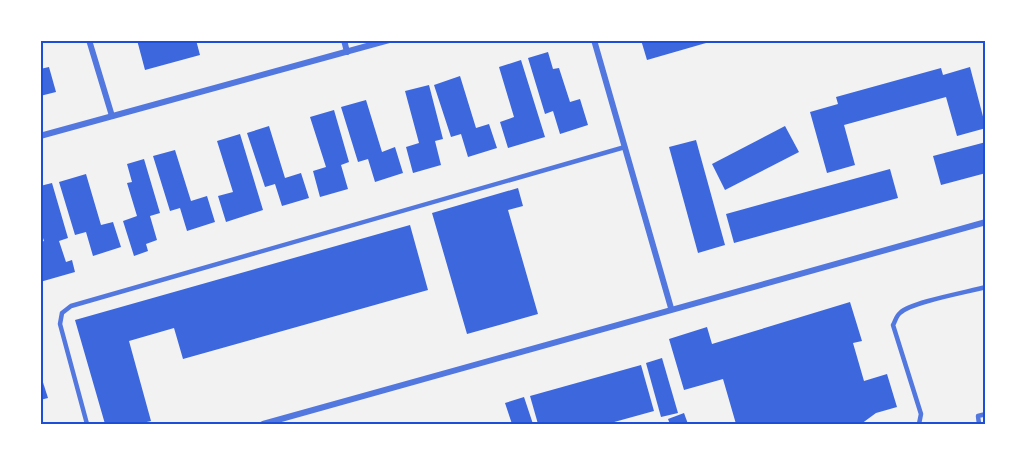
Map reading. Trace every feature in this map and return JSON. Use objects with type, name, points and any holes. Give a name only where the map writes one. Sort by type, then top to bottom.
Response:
[{"type":"street","points":[[89,40],[112,116]]},
{"type":"street","points":[[344,40],[347,52]]},
{"type":"street","points":[[40,136],[388,40]]},
{"type":"street","points":[[594,40],[671,308]]},
{"type":"street","points":[[263,424],[671,308],[986,222]]},
{"type":"lane","points":[[87,424],[60,324],[62,313],[71,306],[625,147]]},
{"type":"lane","points":[[919,424],[921,414],[893,326],[900,313],[913,306],[986,287]]},
{"type":"lane","points":[[979,424],[978,416],[986,414]]},
{"type":"building","points":[[137,40],[196,40],[200,55],[145,70]]},
{"type":"building","points":[[641,40],[705,40],[706,43],[647,60]]},
{"type":"building","points":[[548,52],[553,69],[559,68],[570,102],[580,99],[588,125],[560,134],[553,111],[545,114],[528,58]]},
{"type":"building","points":[[521,60],[545,137],[508,148],[500,122],[514,117],[499,67]]},
{"type":"building","points":[[49,67],[56,92],[40,96],[40,69]]},
{"type":"building","points":[[970,67],[986,128],[957,136],[946,97],[844,125],[855,165],[827,173],[810,112],[838,104],[836,97],[941,68],[943,75]]},
{"type":"building","points":[[460,76],[476,128],[489,124],[497,148],[468,157],[461,134],[451,137],[434,85]]},
{"type":"building","points":[[429,85],[443,139],[435,141],[441,165],[413,173],[406,147],[419,143],[405,91]]},
{"type":"building","points":[[366,100],[382,152],[395,147],[403,173],[375,182],[368,159],[358,162],[341,107]]},
{"type":"building","points":[[334,110],[349,162],[341,165],[348,189],[320,197],[313,171],[326,167],[310,117]]},
{"type":"building","points":[[269,126],[285,178],[301,173],[309,198],[282,206],[275,184],[265,187],[247,133]]},
{"type":"building","points":[[785,126],[799,152],[725,190],[712,164]]},
{"type":"building","points":[[240,134],[263,210],[226,222],[218,196],[233,192],[217,141]]},
{"type":"building","points":[[696,140],[725,245],[698,253],[669,147]]},
{"type":"building","points":[[986,142],[986,173],[941,185],[933,156]]},
{"type":"building","points":[[175,150],[191,201],[207,196],[215,222],[187,231],[180,208],[170,211],[153,156]]},
{"type":"building","points":[[144,159],[160,213],[150,216],[157,240],[146,244],[148,251],[134,256],[123,221],[137,216],[127,183],[132,182],[127,164]]},
{"type":"building","points":[[890,169],[898,198],[734,243],[726,214]]},
{"type":"building","points":[[86,174],[101,225],[113,222],[121,247],[93,256],[86,232],[75,235],[59,182]]},
{"type":"building","points":[[52,183],[68,238],[59,241],[66,262],[72,260],[75,272],[40,282],[40,242],[44,241],[40,229],[40,186]]},
{"type":"building","points":[[518,188],[523,206],[508,210],[538,314],[467,334],[432,213]]},
{"type":"building","points":[[410,225],[428,290],[183,359],[174,328],[129,341],[151,421],[138,424],[105,424],[75,320]]},
{"type":"building","points":[[850,302],[862,341],[853,343],[864,381],[887,374],[897,407],[876,413],[861,424],[736,424],[723,379],[684,390],[669,339],[707,327],[712,344]]},
{"type":"building","points":[[662,358],[678,413],[661,417],[646,363]]},
{"type":"building","points":[[641,365],[654,411],[607,424],[538,424],[530,396]]},
{"type":"building","points":[[40,373],[48,398],[40,400]]},
{"type":"building","points":[[524,397],[533,424],[512,424],[505,403]]},
{"type":"building","points":[[684,413],[688,424],[670,424],[668,419]]}]
